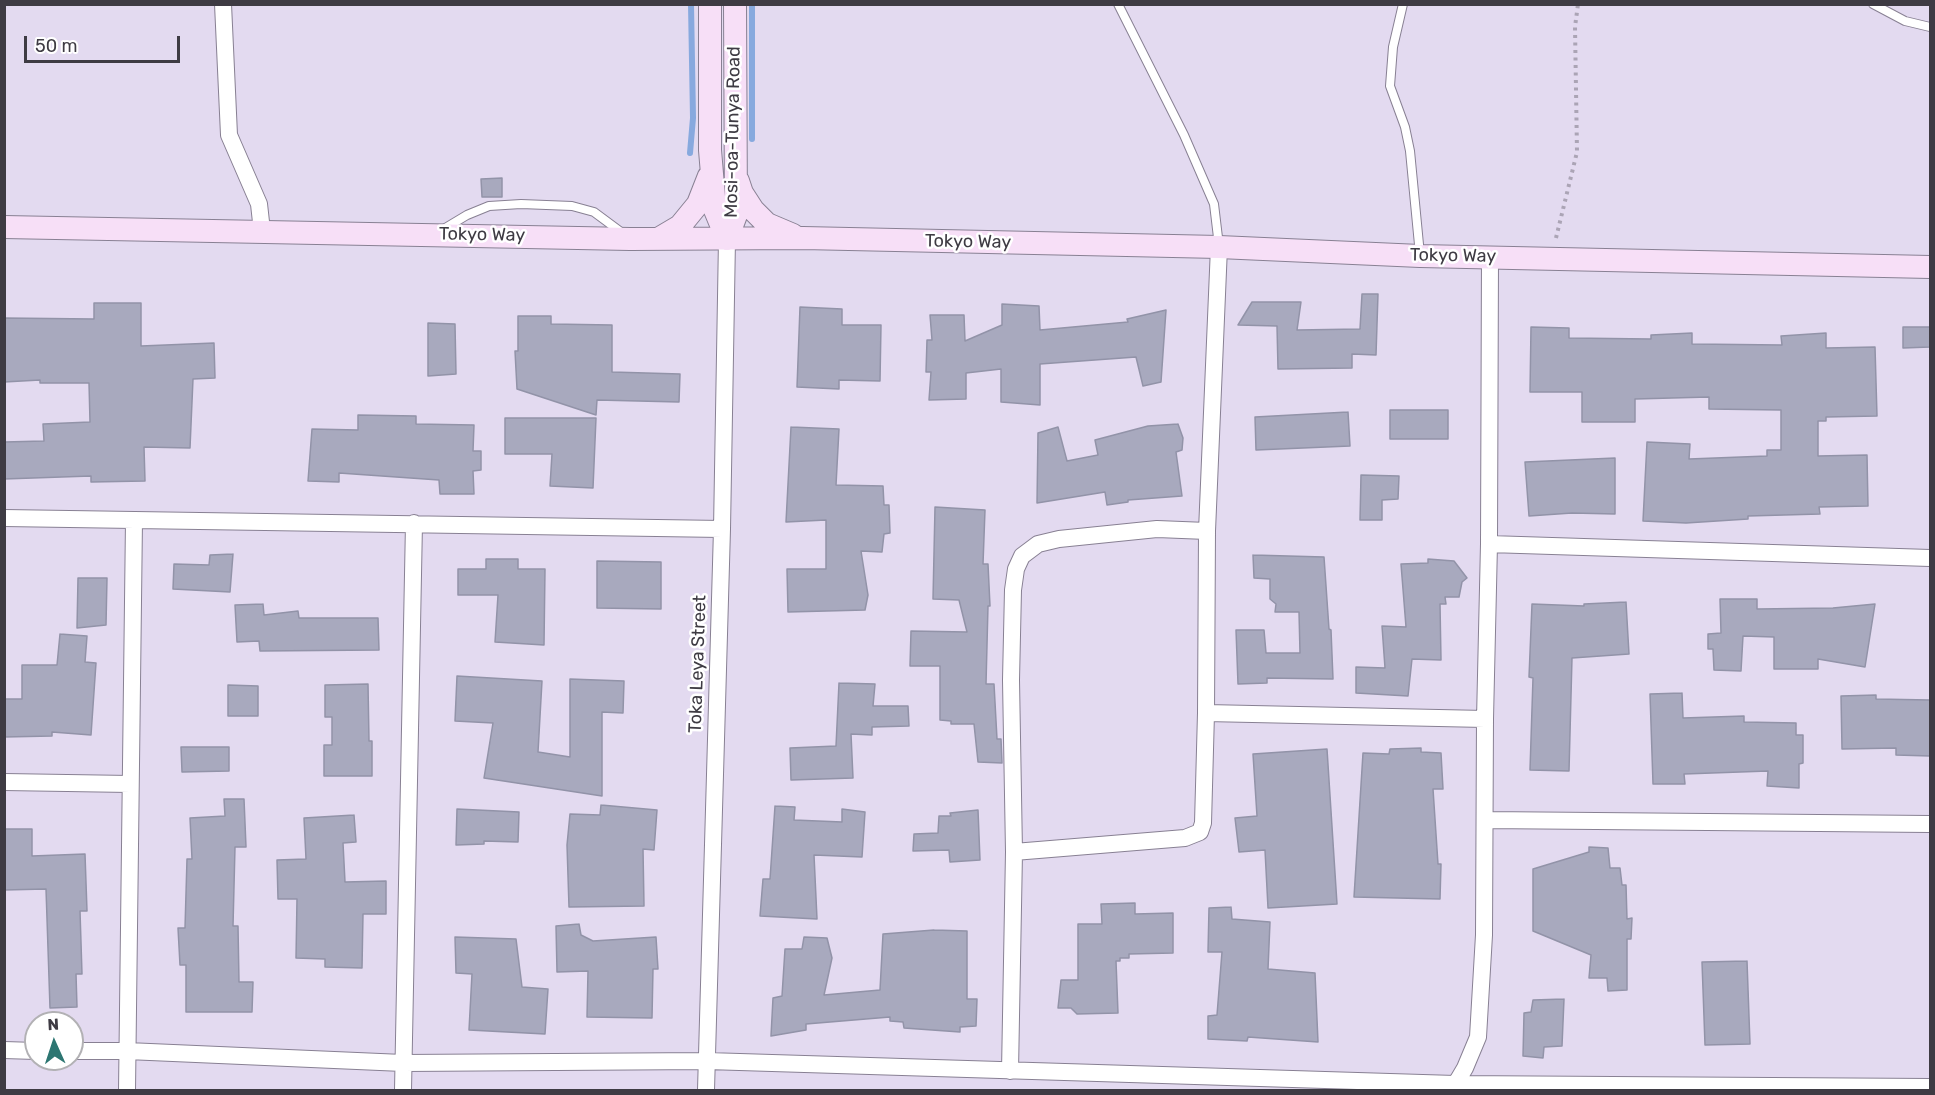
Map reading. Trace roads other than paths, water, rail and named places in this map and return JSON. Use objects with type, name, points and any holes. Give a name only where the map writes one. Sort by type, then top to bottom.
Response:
[{"type":"main road","name":"Mosi-oa-Tunya Road","points":[[710,4],[710,150],[715,210],[727,239]]},
{"type":"main road","name":"Mosi-oa-Tunya Road","points":[[727,239],[735,214],[735,4]]},
{"type":"main road","points":[[657,239],[681,226],[698,204],[708,178],[710,150]]},
{"type":"main road","points":[[736,174],[742,193],[753,210],[767,224],[784,233],[803,238]]},
{"type":"main road","name":"Tokyo Way","points":[[4,227],[630,239],[803,238],[1219,247],[1420,256],[1551,257],[1930,267]]},
{"type":"street","points":[[223,4],[229,135],[259,204],[262,231]]},
{"type":"street","name":"Toka Leya Street","points":[[706,1090],[722,529],[727,239]]},
{"type":"street","points":[[1014,852],[1185,838],[1200,832],[1205,803],[1207,531],[1219,247]]},
{"type":"street","points":[[1453,1087],[1465,1068],[1478,1037],[1484,935],[1490,256]]},
{"type":"street","points":[[4,518],[722,529]]},
{"type":"street","points":[[127,1090],[134,520]]},
{"type":"street","points":[[403,1090],[414,523]]},
{"type":"street","points":[[1010,1071],[1014,852],[1011,680],[1013,590],[1016,569],[1022,556],[1038,544],[1059,539],[1157,529],[1207,531]]},
{"type":"street","points":[[1489,544],[1930,558]]},
{"type":"street","points":[[1206,713],[1485,718]]},
{"type":"street","points":[[4,782],[130,784]]},
{"type":"street","points":[[1485,820],[1930,824]]},
{"type":"street","points":[[4,1050],[24,1051]]},
{"type":"street","points":[[84,1051],[404,1063],[706,1061],[1453,1087],[1930,1087]]},
{"type":"lane","points":[[1118,4],[1184,135],[1214,204],[1219,247]]},
{"type":"lane","points":[[1403,4],[1393,47],[1390,86],[1405,127],[1410,151],[1420,256]]},
{"type":"lane","points":[[1873,4],[1905,21],[1930,27]]},
{"type":"lane","points":[[437,234],[467,215],[489,206],[521,204],[572,206],[594,212],[630,239]]},
{"type":"waterway","points":[[690,153],[693,118],[691,4]]},
{"type":"waterway","points":[[752,4],[752,139]]}]
